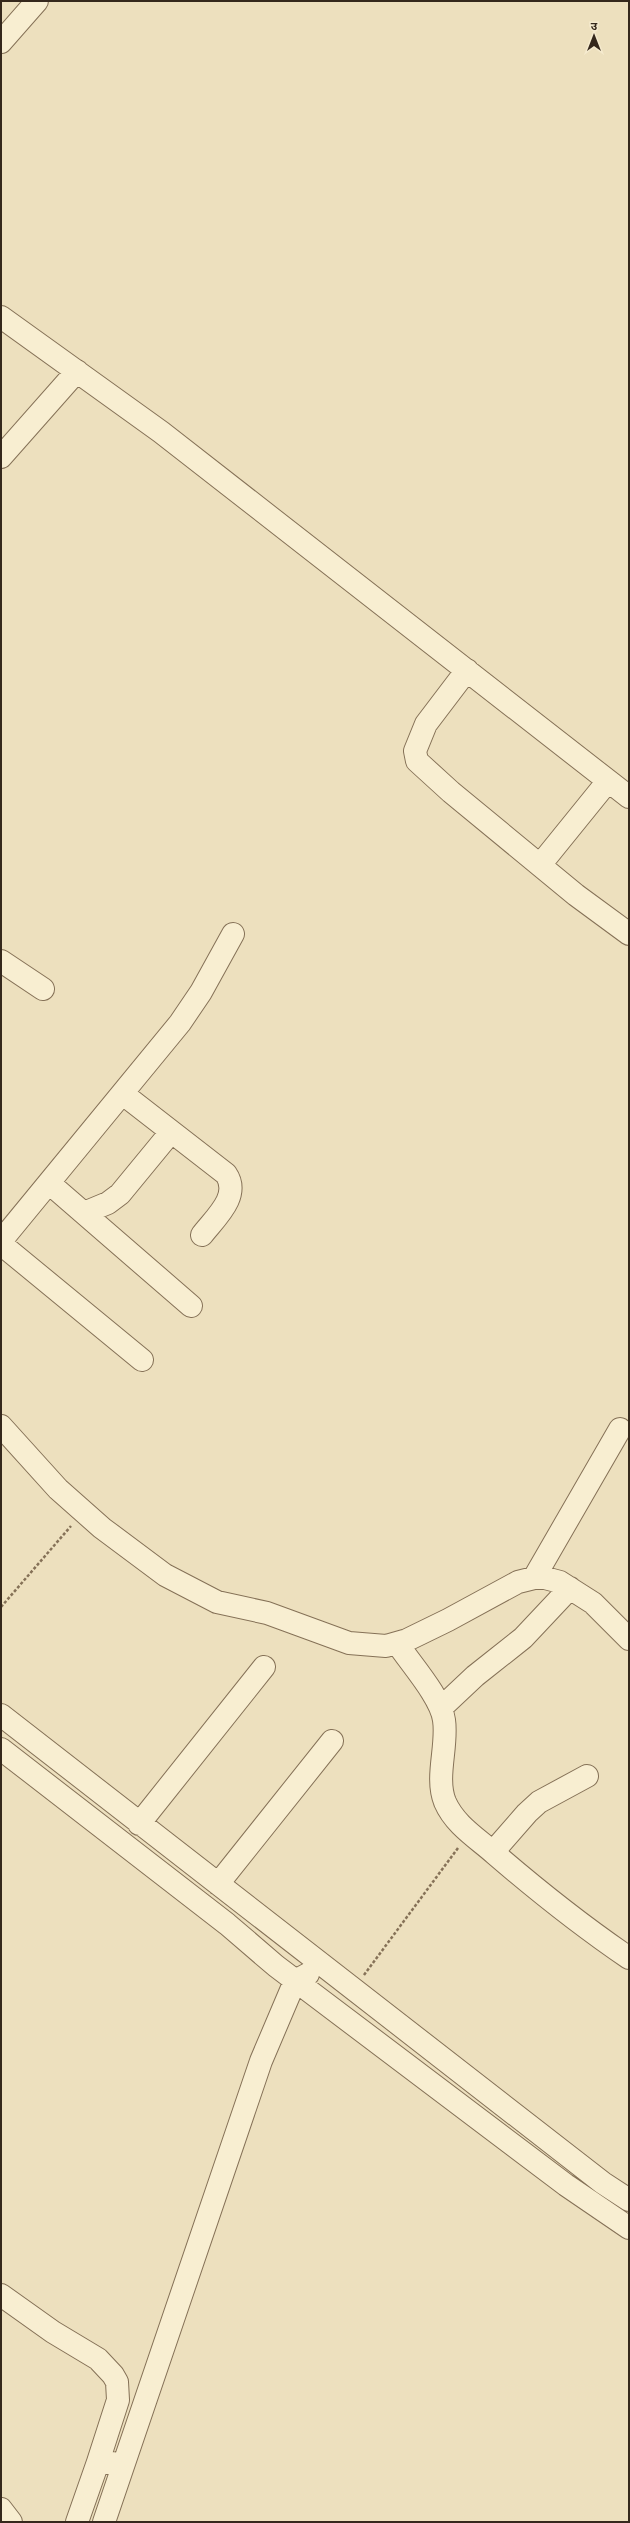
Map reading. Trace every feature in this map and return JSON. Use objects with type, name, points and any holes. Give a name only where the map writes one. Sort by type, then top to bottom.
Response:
[{"type":"street","points":[[1,42],[36,1]]},
{"type":"street","points":[[1,317],[168,436],[629,797]]},
{"type":"street","points":[[1,457],[77,371]]},
{"type":"street","points":[[467,670],[426,724],[415,751],[417,761],[451,792],[540,865],[629,934]]},
{"type":"street","points":[[540,865],[608,781]]},
{"type":"street","points":[[1,1241],[180,1023],[201,992],[233,934]]},
{"type":"street","points":[[1,961],[43,990]]},
{"type":"street","points":[[123,1094],[226,1174],[232,1182],[232,1192],[225,1205],[202,1235]]},
{"type":"street","points":[[84,1213],[108,1203],[120,1194],[171,1132]]},
{"type":"street","points":[[49,1183],[191,1306]]},
{"type":"street","points":[[1,1244],[142,1360]]},
{"type":"street","points":[[1,1426],[58,1488],[84,1511],[165,1575],[217,1602],[267,1613],[349,1643],[367,1646],[386,1646],[397,1643],[448,1620],[518,1582],[534,1578],[545,1578],[560,1582],[593,1603],[629,1639]]},
{"type":"street","points":[[534,1578],[620,1428]]},
{"type":"street","points":[[441,1708],[475,1676],[523,1638],[570,1588]]},
{"type":"street","points":[[397,1643],[441,1708],[445,1732],[442,1776],[444,1800],[450,1810],[469,1833],[580,1925],[629,1958]]},
{"type":"street","points":[[139,1824],[264,1667]]},
{"type":"street","points":[[1,1715],[139,1824],[218,1884],[301,1972],[355,1988],[567,2155],[629,2200]]},
{"type":"street","points":[[218,1884],[332,1741]]},
{"type":"street","points":[[1,1749],[227,1924],[301,1972],[566,2185],[629,2228]]},
{"type":"street","points":[[493,1852],[526,1813],[539,1802],[587,1776]]},
{"type":"street","points":[[77,2522],[113,2462],[261,2061],[301,1972]]},
{"type":"street","points":[[1,2295],[53,2332],[98,2359],[113,2374],[117,2382],[118,2400],[107,2521]]},
{"type":"street","points":[[1,2509],[11,2522]]},
{"type":"path","points":[[1,1607],[84,1511]]},
{"type":"path","points":[[355,1988],[469,1833]]}]
